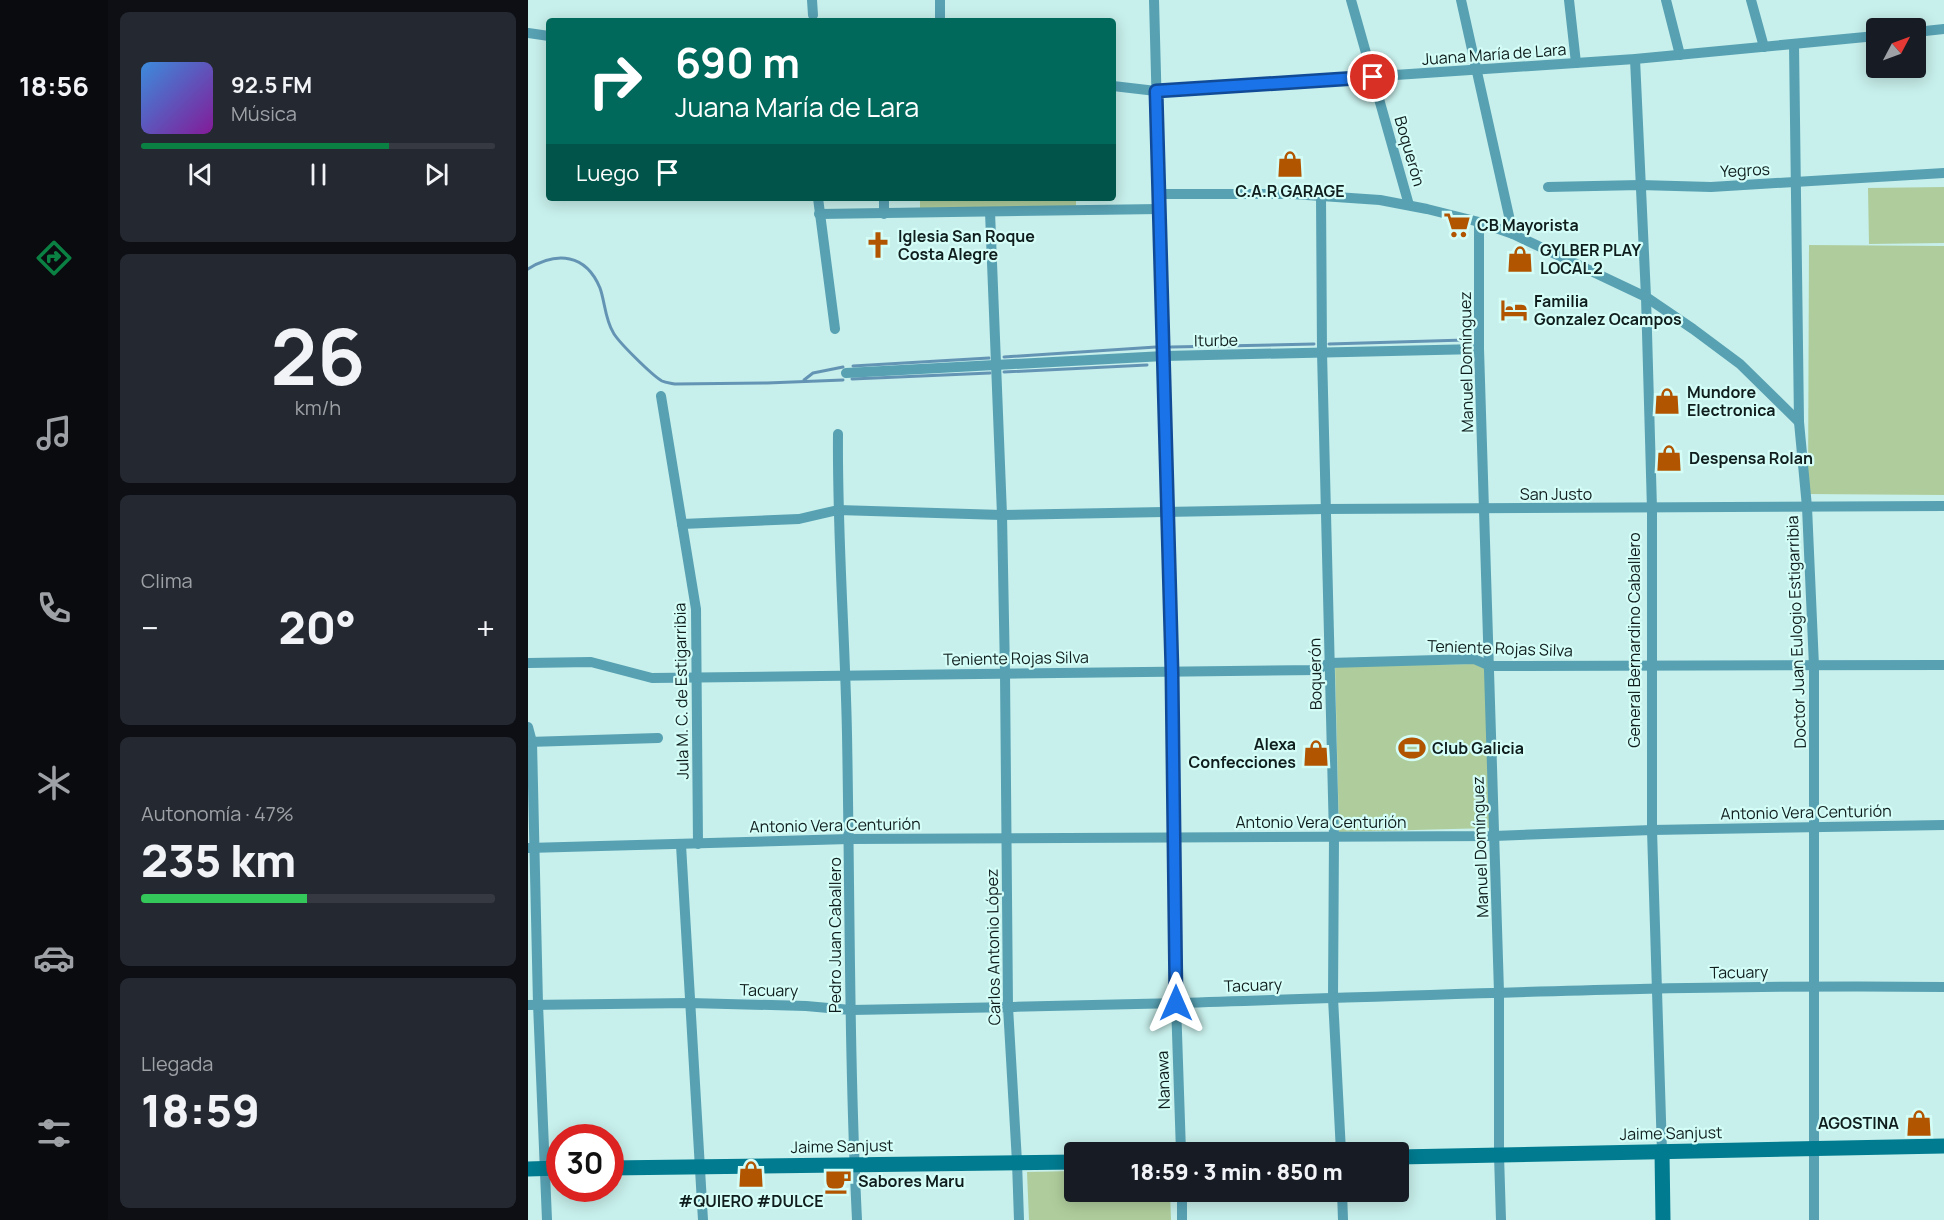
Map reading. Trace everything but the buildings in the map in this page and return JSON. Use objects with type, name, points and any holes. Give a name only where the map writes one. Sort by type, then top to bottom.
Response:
[{"type":"main road","name":"Jaime Sanjust","points":[[1409,1157],[1944,1146]]},
{"type":"main road","name":"General Bernardino Caballero","points":[[1662,1152],[1663,1220]]},
{"type":"main road","name":"Jaime Sanjust","points":[[624,1168],[1064,1162]]},
{"type":"main road","points":[[528,1169],[546,1169]]},
{"type":"street","points":[[812,0],[813,15]]},
{"type":"street","points":[[940,0],[940,18]]},
{"type":"street","name":"Nanawa","points":[[1154,0],[1172,672],[1176,1003],[1181,1142]]},
{"type":"street","name":"Boquerón","points":[[1351,0],[1409,205]]},
{"type":"street","points":[[1461,0],[1513,234]]},
{"type":"street","points":[[1569,0],[1576,63]]},
{"type":"street","points":[[1666,0],[1680,55]]},
{"type":"street","points":[[1751,0],[1764,47]]},
{"type":"street","points":[[1926,31],[1944,29]]},
{"type":"street","points":[[528,33],[546,36]]},
{"type":"street","name":"Juana María de Lara","points":[[1116,86],[1156,91],[1373,77],[1635,59],[1866,37]]},
{"type":"street","name":"Doctor Juan Eulogio Estigarribia","points":[[1794,44],[1799,422],[1807,507],[1814,666],[1814,1220]]},
{"type":"street","name":"General Bernardino Caballero","points":[[1635,59],[1646,297],[1652,509],[1652,830],[1662,1152]]},
{"type":"street","name":"Yegros","points":[[1548,187],[1640,185],[1711,187],[1944,173]]},
{"type":"street","points":[[1159,194],[1321,195],[1380,200],[1479,222],[1513,234],[1646,297],[1694,329],[1740,364],[1799,422]]},
{"type":"street","name":"Boquerón","points":[[1321,195],[1325,509],[1334,837],[1333,998],[1340,1142]]},
{"type":"street","points":[[818,201],[835,329]]},
{"type":"street","points":[[884,201],[884,214]]},
{"type":"street","points":[[819,214],[1160,209]]},
{"type":"street","name":"Carlos Antonio López","points":[[990,212],[1002,514],[1008,1007],[1019,1220]]},
{"type":"street","name":"Manuel Domínguez","points":[[1479,222],[1479,349],[1499,992],[1501,1220]]},
{"type":"street","name":"Iturbe","points":[[846,373],[1164,356],[1479,349]]},
{"type":"street","name":"Jula M. C. de Estigarribia","points":[[661,396],[696,609],[698,844]]},
{"type":"street","name":"Pedro Juan Caballero","points":[[838,435],[838,510],[846,675],[854,1164],[857,1220]]},
{"type":"street","name":"San Justo","points":[[682,524],[799,519],[838,510],[1002,514],[1325,509],[1944,506]]},
{"type":"street","name":"Teniente Rojas Silva","points":[[528,663],[591,662],[652,678],[1317,670],[1329,663],[1474,659],[1490,666],[1944,665]]},
{"type":"street","points":[[528,727],[532,848],[533,1004],[547,1124]]},
{"type":"street","points":[[530,742],[658,738]]},
{"type":"street","name":"Antonio Vera Centurión","points":[[532,848],[849,839],[1494,836],[1652,830],[1944,825]]},
{"type":"street","points":[[681,845],[703,1220]]},
{"type":"street","name":"Tacuary","points":[[533,1004],[690,1003],[806,1006],[851,1010],[1176,1003],[1499,992],[1814,986],[1944,987]]},
{"type":"street","points":[[547,1220],[549,1202]]},
{"type":"street","points":[[1182,1202],[1182,1220]]},
{"type":"street","points":[[1342,1202],[1343,1220]]},
{"type":"green space","points":[[1944,187],[1944,243],[1869,244],[1868,188]]},
{"type":"green space","points":[[920,201],[1076,201],[1076,207],[920,208]]},
{"type":"green space","points":[[1809,245],[1944,246],[1944,495],[1808,494]]},
{"type":"green space","name":"Club Galicia","points":[[1474,664],[1486,669],[1490,828],[1339,832],[1335,666]]},
{"type":"green space","points":[[1064,1171],[1064,1202],[1170,1202],[1171,1220],[1029,1220],[1027,1172]]},
{"type":"waterway","points":[[528,269],[539,263],[560,258],[579,262],[587,268],[600,288],[608,322],[616,336],[644,366],[664,382],[675,384],[767,383],[843,380]]},
{"type":"waterway","points":[[1329,344],[1465,340]]},
{"type":"waterway","points":[[1171,347],[1314,344]]},
{"type":"waterway","points":[[1004,357],[1156,347]]},
{"type":"waterway","points":[[853,366],[989,358]]},
{"type":"waterway","points":[[1004,372],[1147,365]]},
{"type":"waterway","points":[[804,380],[813,373],[843,367]]},
{"type":"waterway","points":[[852,379],[990,373]]},
{"type":"place","name":"C.A.R GARAGE","points":[[1290,164]]},
{"type":"place","name":"CB Mayorista","points":[[1457,225]]},
{"type":"place","name":"Iglesia San Roque Costa Alegre","points":[[878,245]]},
{"type":"place","name":"GYLBER PLAY LOCAL 2","points":[[1520,259]]},
{"type":"place","name":"Familia Gonzalez Ocampos","points":[[1514,310]]},
{"type":"place","name":"Mundore Electronica","points":[[1667,401]]},
{"type":"place","name":"Despensa Rolan","points":[[1669,458]]},
{"type":"place","name":"Club Galicia","points":[[1412,748]]},
{"type":"place","name":"Alexa Confecciones","points":[[1316,753]]},
{"type":"place","name":"AGOSTINA","points":[[1919,1123]]},
{"type":"place","name":"#QUIERO #DULCE","points":[[751,1174]]},
{"type":"place","name":"Sabores Maru","points":[[838,1181]]},
{"type":"route","points":[[1176,1003],[1172,672],[1156,91],[1373,77]]}]
